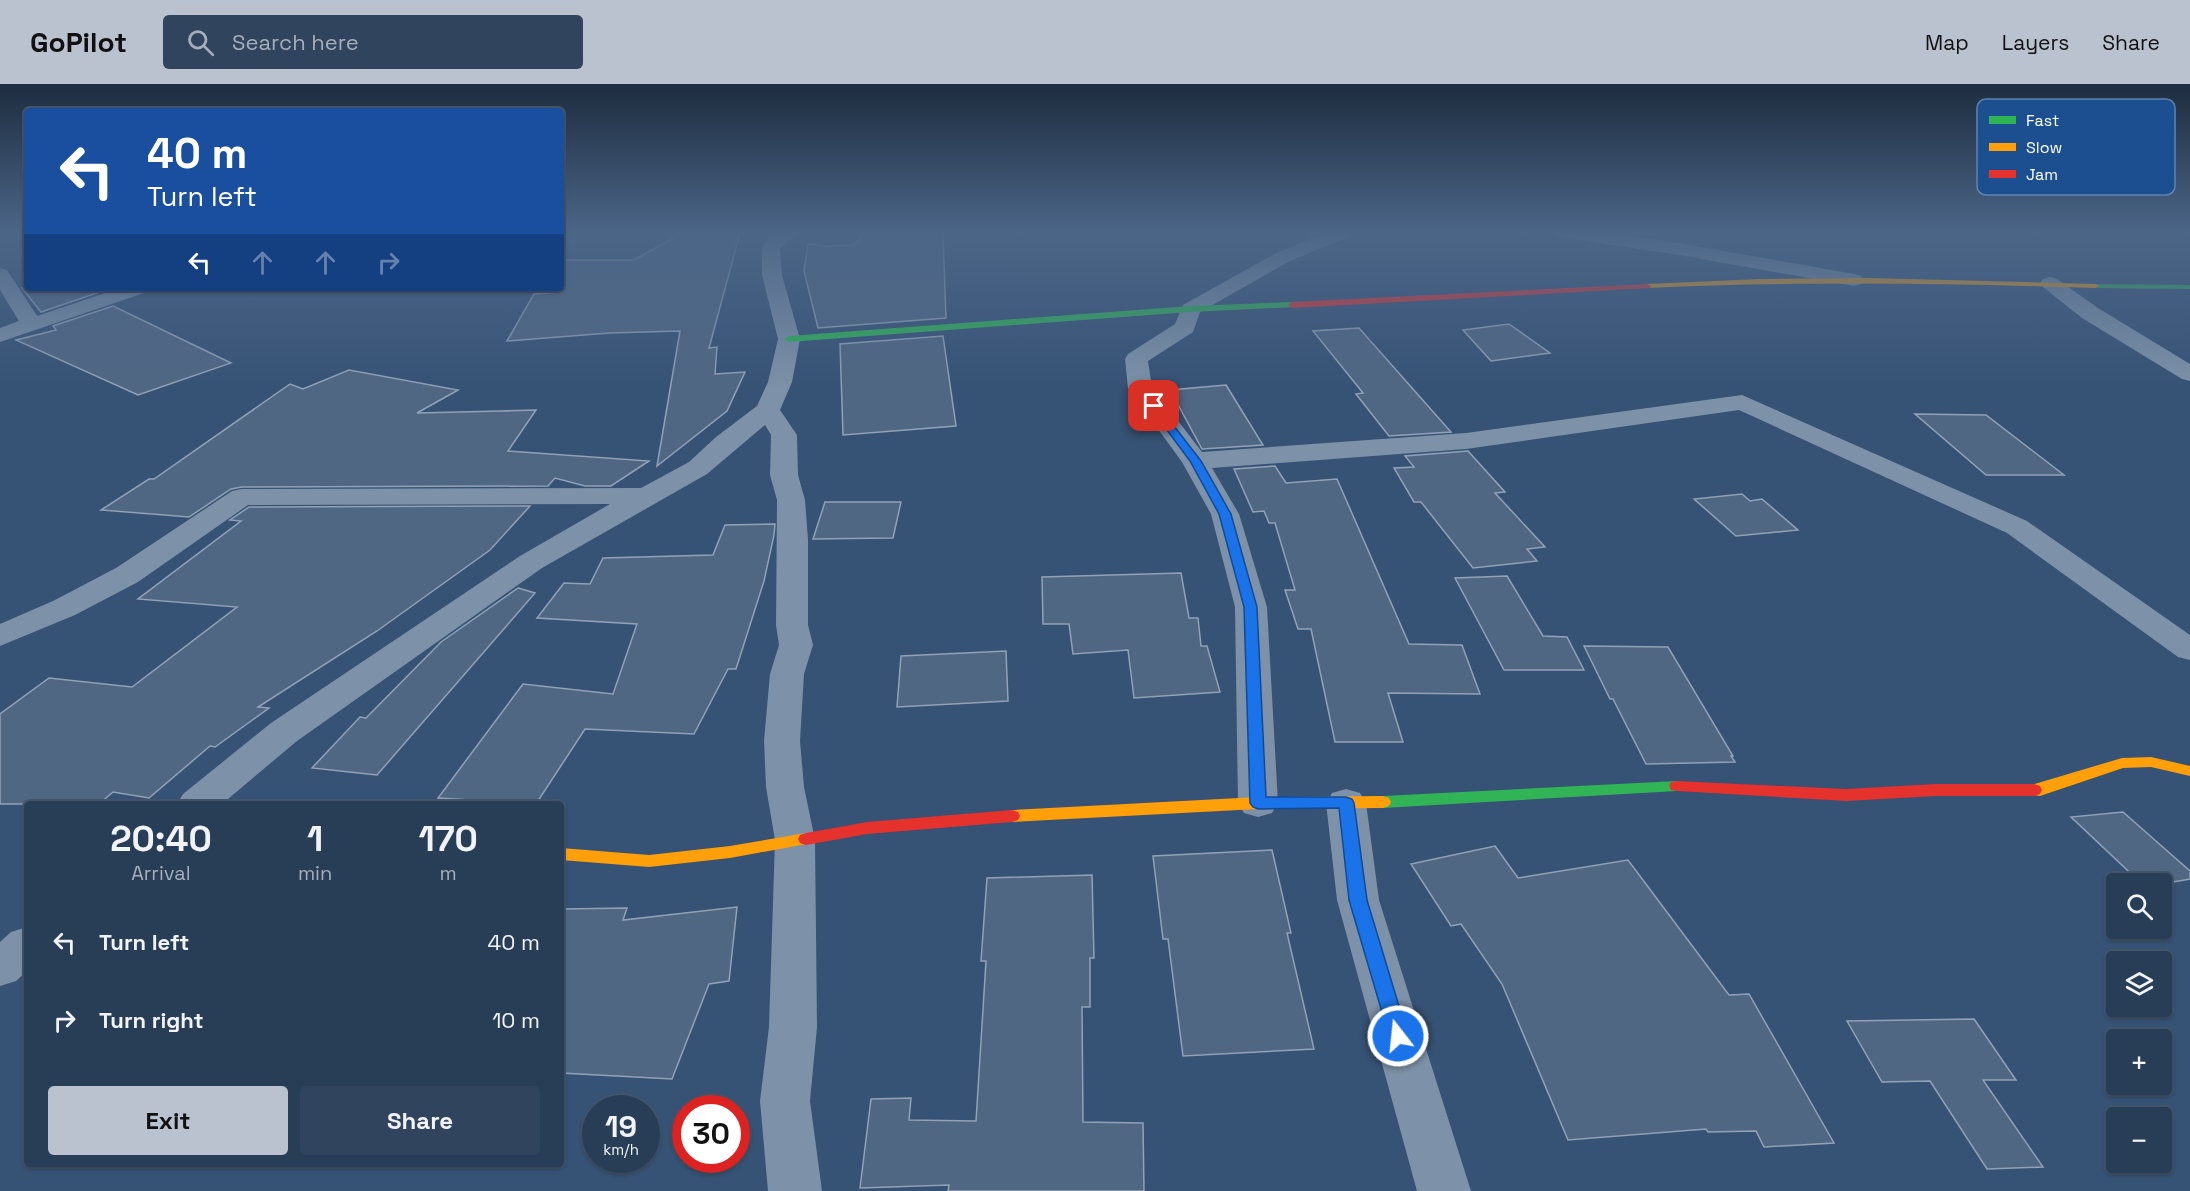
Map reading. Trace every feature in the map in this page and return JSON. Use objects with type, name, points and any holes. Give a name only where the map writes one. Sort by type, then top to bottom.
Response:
[{"type":"street","points":[[7,285],[32,325]]},
{"type":"street","points":[[201,801],[284,732],[531,562],[586,529],[699,468],[725,442],[768,410],[780,382],[789,339],[774,285]]},
{"type":"street","points":[[1234,285],[1190,309],[1185,327],[1136,358],[1140,388],[1195,461],[1225,514],[1251,607],[1258,803]]},
{"type":"street","points":[[789,339],[1190,309],[1661,285]]},
{"type":"street","points":[[2052,285],[2091,313],[2190,374]]},
{"type":"street","points":[[2079,285],[2190,287]]},
{"type":"street","points":[[0,334],[131,291]]},
{"type":"street","points":[[1195,461],[1466,441],[1742,402],[2016,527],[2190,650]]},
{"type":"street","points":[[768,410],[784,435],[784,474],[791,500],[792,625],[796,645],[787,674],[782,741],[785,787],[795,840],[793,1028],[785,1101],[795,1191]]},
{"type":"street","points":[[0,636],[64,608],[127,575],[242,497],[648,496]]},
{"type":"street","points":[[564,854],[649,861],[730,852],[867,828],[1003,816],[1258,803],[1346,803],[1675,786],[1846,795],[1935,790],[2040,790],[2122,763],[2151,762],[2190,771]]},
{"type":"street","points":[[1346,803],[1358,900],[1444,1191]]},
{"type":"street","points":[[0,968],[24,948]]},
{"type":"building","points":[[564,285],[726,285],[709,348],[717,347],[715,374],[745,372],[727,411],[657,466],[680,331],[609,333],[507,341],[534,294],[564,291]]},
{"type":"building","points":[[807,285],[945,285],[946,318],[818,328]]},
{"type":"building","points":[[24,291],[100,292],[41,312]]},
{"type":"building","points":[[113,306],[231,363],[138,395],[16,340],[56,330],[53,326]]},
{"type":"building","points":[[1509,324],[1550,353],[1491,361],[1463,330]]},
{"type":"building","points":[[1359,328],[1451,432],[1389,436],[1356,394],[1363,393],[1313,331]]},
{"type":"building","points":[[943,336],[956,426],[843,435],[840,344]]},
{"type":"building","points":[[349,370],[458,390],[417,413],[536,410],[508,451],[649,461],[611,486],[585,486],[555,478],[548,486],[242,487],[231,489],[189,517],[101,510],[149,479],[154,479],[290,384],[303,389]]},
{"type":"building","points":[[1226,385],[1263,445],[1202,449],[1170,390]]},
{"type":"building","points":[[1915,414],[1986,415],[2064,475],[1986,475]]},
{"type":"building","points":[[1468,451],[1505,492],[1495,493],[1545,547],[1527,549],[1537,561],[1473,568],[1421,502],[1414,502],[1394,468],[1414,467],[1405,456]]},
{"type":"building","points":[[1275,466],[1286,483],[1337,479],[1409,644],[1462,645],[1480,694],[1388,693],[1403,742],[1335,742],[1311,629],[1298,629],[1285,590],[1295,590],[1275,523],[1269,523],[1264,511],[1253,512],[1234,469]]},
{"type":"building","points":[[1742,494],[1750,501],[1762,499],[1798,530],[1736,536],[1694,499]]},
{"type":"building","points":[[825,502],[901,502],[893,538],[813,539]]},
{"type":"building","points":[[530,506],[490,550],[377,631],[258,707],[269,708],[215,747],[210,746],[149,798],[113,792],[102,801],[24,801],[24,804],[0,804],[0,714],[49,678],[132,687],[237,607],[138,599],[241,521],[230,520],[249,507]]},
{"type":"building","points":[[775,524],[764,581],[736,669],[728,669],[694,734],[585,729],[538,801],[438,798],[523,684],[613,694],[637,624],[537,618],[564,583],[590,584],[603,558],[713,555],[725,525]]},
{"type":"building","points":[[1181,573],[1189,618],[1198,618],[1201,646],[1207,646],[1220,692],[1134,698],[1128,650],[1073,654],[1069,624],[1043,624],[1042,577]]},
{"type":"building","points":[[1507,576],[1543,636],[1567,637],[1584,670],[1504,670],[1455,578]]},
{"type":"building","points":[[518,588],[535,593],[377,775],[312,768],[360,717],[366,718],[441,642]]},
{"type":"building","points":[[1584,646],[1668,647],[1735,762],[1646,764]]},
{"type":"building","points":[[1006,651],[1008,701],[897,707],[901,656]]},
{"type":"building","points":[[2123,812],[2190,871],[2190,879],[2172,882],[2172,873],[2130,873],[2071,817]]},
{"type":"building","points":[[1495,846],[1518,878],[1628,860],[1729,995],[1749,994],[1834,1143],[1764,1147],[1756,1131],[1708,1132],[1706,1129],[1568,1140],[1502,984],[1461,924],[1451,926],[1411,864]]},
{"type":"building","points":[[1272,850],[1291,933],[1287,933],[1314,1049],[1183,1056],[1168,939],[1163,939],[1153,856]]},
{"type":"building","points":[[1092,875],[1094,958],[1090,958],[1090,1007],[1082,1007],[1083,1122],[1143,1123],[1144,1191],[948,1191],[949,1185],[860,1188],[871,1099],[911,1098],[909,1120],[976,1121],[986,961],[981,961],[987,878]]},
{"type":"building","points":[[737,907],[729,981],[709,984],[672,1079],[564,1073],[564,909],[627,908],[623,920]]},
{"type":"building","points":[[1974,1019],[2016,1080],[1983,1080],[2043,1167],[1987,1169],[1930,1081],[1882,1082],[1847,1021]]},
{"type":"traffic: fast","points":[[2095,286],[2190,287]]},
{"type":"traffic: fast","points":[[789,339],[1190,309],[1292,305]]},
{"type":"traffic: fast","points":[[1383,802],[1677,786]]},
{"type":"traffic: slow","points":[[1647,286],[1672,285]]},
{"type":"traffic: slow","points":[[2057,285],[2095,286]]},
{"type":"traffic: slow","points":[[2034,790],[2122,763],[2151,762],[2190,771]]},
{"type":"traffic: slow","points":[[1012,816],[1258,803],[1383,802]]},
{"type":"traffic: slow","points":[[564,854],[649,861],[730,852],[806,839]]},
{"type":"traffic: jam","points":[[1292,305],[1647,286]]},
{"type":"traffic: jam","points":[[1677,786],[1846,795],[1936,790],[2034,790]]},
{"type":"traffic: jam","points":[[806,839],[867,828],[1012,816]]},
{"type":"route","points":[[1154,406],[1195,461],[1225,514],[1251,607],[1258,803],[1346,803],[1358,900],[1398,1036]]}]
